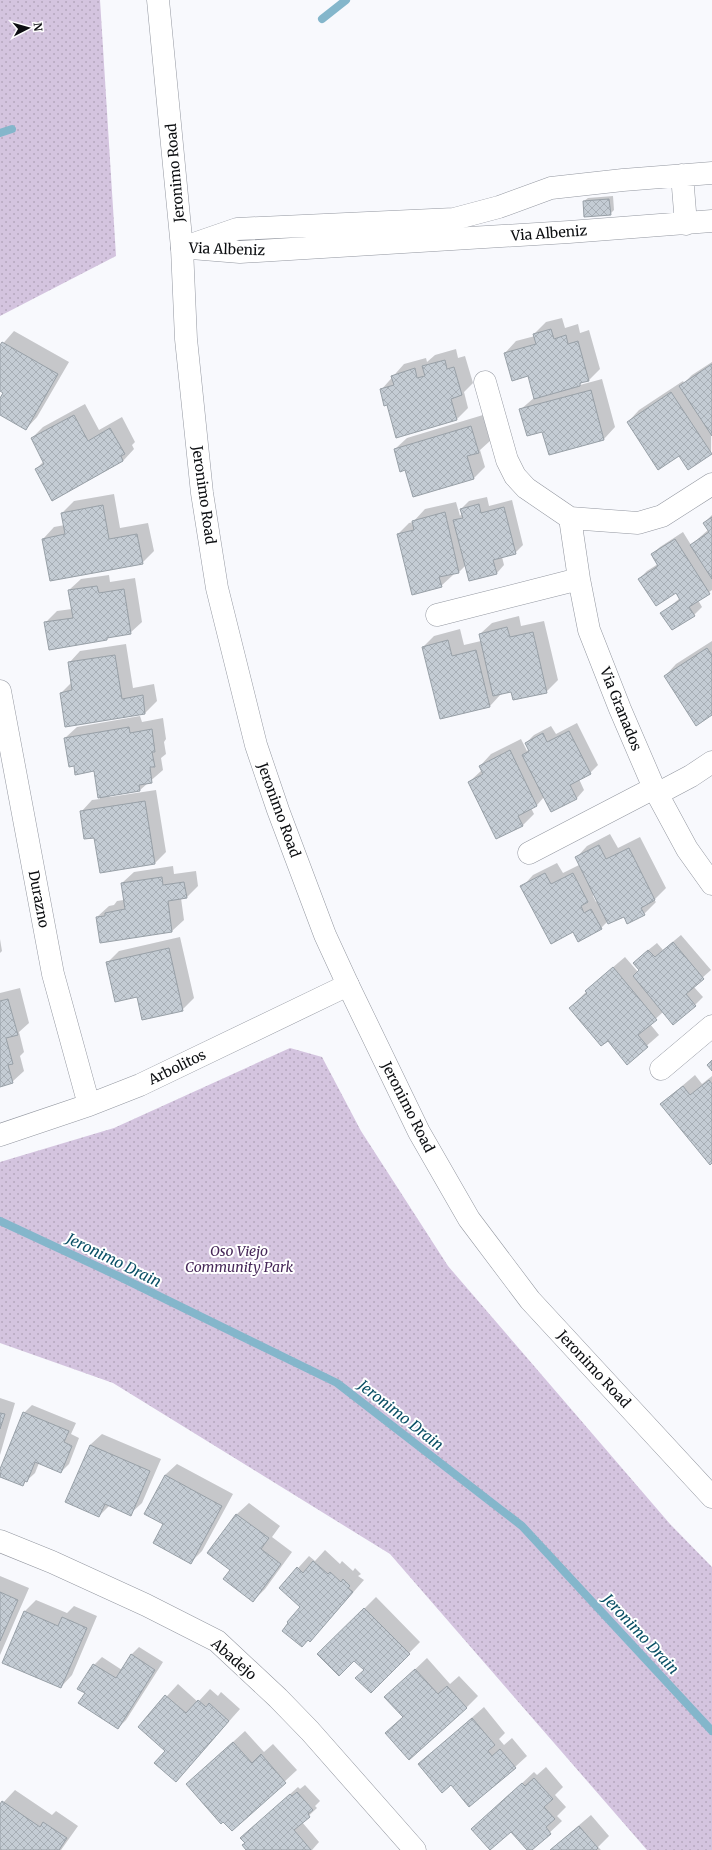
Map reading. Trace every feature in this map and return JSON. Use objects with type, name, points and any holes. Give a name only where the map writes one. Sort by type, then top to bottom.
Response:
[{"type":"street","name":"Jeronimo Road","points":[[158,0],[182,248],[186,339],[202,493],[217,588],[256,745],[278,810],[325,935],[348,985],[419,1132],[469,1219],[530,1300],[712,1497]]},
{"type":"street","name":"Via Albeniz","points":[[182,248],[237,229],[454,219],[499,208],[552,188],[712,173]]},
{"type":"street","points":[[682,175],[686,224]]},
{"type":"street","name":"Via Albeniz","points":[[182,248],[240,252],[686,224],[712,221]]},
{"type":"street","points":[[485,382],[507,460],[514,476],[526,488],[570,518],[638,523],[662,516],[712,484]]},
{"type":"street","name":"Via Granados","points":[[570,518],[579,579],[589,630],[620,709],[655,791],[687,849],[712,884]]},
{"type":"street","points":[[437,615],[579,579]]},
{"type":"street","name":"Durazno","points":[[0,691],[53,974],[89,1105]]},
{"type":"street","points":[[529,853],[655,791],[691,776],[712,762]]},
{"type":"street","name":"Arbolitos","points":[[0,1135],[89,1105],[140,1085],[348,985]]},
{"type":"street","points":[[661,1069],[712,1026]]},
{"type":"street","name":"Abadejo","points":[[0,1541],[52,1562],[146,1604],[217,1641],[278,1698],[305,1726],[415,1850]]},
{"type":"green space","points":[[0,0],[100,0],[116,256],[0,316]]},
{"type":"green space","name":"Oso Viejo Community Park","points":[[290,1048],[322,1057],[361,1131],[448,1266],[670,1524],[712,1567],[712,1850],[647,1850],[390,1554],[113,1383],[0,1343],[0,1162],[114,1128]]},
{"type":"building","points":[[609,199],[611,215],[584,217],[583,201]]},
{"type":"building","points":[[551,329],[554,339],[566,335],[568,344],[578,341],[589,381],[580,383],[580,386],[534,399],[528,376],[512,381],[504,353],[536,344],[533,334]]},
{"type":"building","points":[[2,342],[58,374],[26,430],[0,415],[0,398],[3,393],[0,391],[0,345]]},
{"type":"building","points":[[445,360],[447,369],[454,367],[462,395],[451,399],[457,420],[396,438],[387,405],[384,406],[380,389],[394,385],[391,376],[415,368],[417,378],[425,376],[422,366]]},
{"type":"building","points":[[712,364],[712,436],[679,386]]},
{"type":"building","points":[[591,390],[604,440],[549,455],[542,432],[527,436],[519,409]]},
{"type":"building","points":[[671,392],[712,454],[688,470],[679,456],[658,470],[627,422]]},
{"type":"building","points":[[74,415],[88,441],[110,428],[125,454],[121,456],[123,461],[52,501],[35,469],[44,464],[31,438]]},
{"type":"building","points":[[471,426],[479,453],[467,456],[474,479],[413,497],[405,470],[400,472],[394,449]]},
{"type":"building","points":[[479,504],[481,513],[504,507],[516,554],[493,560],[497,574],[469,581],[453,520],[463,518],[460,509]]},
{"type":"building","points":[[103,505],[109,539],[137,534],[143,564],[50,581],[42,539],[65,534],[61,513]]},
{"type":"building","points":[[445,512],[459,573],[439,577],[442,587],[412,595],[397,534],[414,530],[412,521]]},
{"type":"building","points":[[712,517],[712,579],[690,545],[709,532],[703,523]]},
{"type":"building","points":[[675,539],[710,594],[689,607],[695,616],[672,630],[660,613],[680,600],[676,593],[656,606],[638,579],[658,566],[651,554]]},
{"type":"building","points":[[97,586],[99,593],[124,589],[131,634],[107,638],[107,640],[49,650],[44,622],[73,618],[68,590]]},
{"type":"building","points":[[507,627],[510,637],[533,632],[547,693],[513,700],[511,692],[493,696],[479,634]]},
{"type":"building","points":[[448,640],[452,656],[476,650],[490,707],[440,719],[422,647]]},
{"type":"building","points":[[707,648],[712,655],[712,715],[696,726],[664,676]]},
{"type":"building","points":[[115,655],[122,699],[143,695],[145,714],[65,727],[60,693],[72,690],[68,662]]},
{"type":"building","points":[[129,727],[130,733],[152,729],[155,752],[152,752],[155,767],[150,767],[152,783],[139,785],[140,791],[98,798],[94,771],[75,775],[74,766],[69,767],[64,738]]},
{"type":"building","points":[[569,731],[591,774],[570,785],[577,799],[551,812],[522,755],[529,751],[525,743],[543,733],[547,742]]},
{"type":"building","points":[[510,750],[537,806],[518,816],[523,826],[496,839],[468,782],[483,774],[479,766]]},
{"type":"building","points":[[145,801],[155,864],[100,873],[94,838],[84,839],[80,811]]},
{"type":"building","points":[[599,845],[606,859],[629,848],[655,900],[641,908],[645,915],[627,924],[624,917],[608,924],[575,857]]},
{"type":"building","points":[[545,873],[551,884],[573,873],[588,902],[581,906],[584,913],[591,909],[602,929],[578,942],[573,932],[551,944],[520,886]]},
{"type":"building","points":[[162,877],[163,885],[184,882],[187,898],[168,901],[172,932],[100,943],[96,917],[105,916],[105,913],[125,909],[121,883]]},
{"type":"building","points":[[673,942],[704,979],[686,994],[696,1006],[673,1025],[633,976],[639,970],[633,963],[648,950],[655,957]]},
{"type":"building","points":[[169,948],[183,1011],[142,1020],[137,997],[115,1002],[106,962]]},
{"type":"building","points":[[613,967],[657,1020],[638,1035],[648,1047],[627,1065],[608,1041],[601,1046],[569,1008],[587,993],[585,991]]},
{"type":"building","points":[[8,999],[18,1035],[6,1038],[13,1064],[8,1065],[13,1083],[0,1087],[0,1001]]},
{"type":"building","points":[[712,1060],[712,1071],[707,1065]]},
{"type":"building","points":[[709,1080],[712,1084],[712,1163],[710,1165],[660,1104],[683,1086],[690,1095]]},
{"type":"building","points":[[23,1412],[69,1431],[64,1442],[72,1446],[61,1473],[35,1462],[27,1482],[25,1481],[23,1486],[0,1477],[0,1469]]},
{"type":"building","points":[[0,1413],[5,1414],[0,1429]]},
{"type":"building","points":[[90,1445],[150,1471],[131,1516],[105,1504],[99,1517],[65,1502]]},
{"type":"building","points":[[165,1475],[222,1506],[191,1564],[153,1543],[163,1524],[144,1514]]},
{"type":"building","points":[[236,1514],[269,1538],[261,1549],[281,1564],[253,1602],[223,1579],[230,1570],[207,1553]]},
{"type":"building","points":[[313,1561],[328,1574],[330,1572],[341,1582],[343,1579],[350,1586],[348,1588],[353,1592],[310,1642],[308,1640],[302,1647],[282,1631],[288,1623],[287,1622],[300,1607],[279,1588],[297,1567],[303,1573]]},
{"type":"building","points":[[0,1592],[18,1600],[0,1641]]},
{"type":"building","points":[[364,1608],[410,1654],[371,1693],[355,1678],[364,1670],[354,1661],[339,1676],[317,1654]]},
{"type":"building","points":[[24,1611],[58,1626],[62,1617],[87,1628],[61,1688],[2,1663]]},
{"type":"building","points":[[131,1654],[155,1670],[118,1729],[78,1703],[85,1693],[77,1689],[93,1664],[116,1678]]},
{"type":"building","points":[[415,1669],[438,1694],[447,1686],[467,1708],[409,1760],[385,1733],[403,1717],[384,1697]]},
{"type":"building","points":[[165,1695],[186,1713],[198,1700],[206,1707],[209,1703],[229,1721],[176,1782],[154,1763],[165,1751],[138,1727]]},
{"type":"building","points":[[472,1718],[495,1745],[488,1751],[492,1756],[500,1749],[516,1768],[469,1807],[451,1785],[442,1793],[418,1764]]},
{"type":"building","points":[[233,1742],[252,1763],[261,1754],[286,1783],[232,1831],[223,1822],[221,1824],[186,1784]]},
{"type":"building","points":[[534,1778],[553,1799],[544,1807],[555,1819],[546,1827],[551,1834],[532,1850],[527,1850],[511,1832],[490,1850],[471,1829],[522,1783],[525,1786]]},
{"type":"building","points":[[297,1792],[313,1810],[308,1814],[310,1817],[294,1830],[311,1850],[246,1850],[242,1845],[245,1843],[240,1838],[290,1794],[292,1796]]},
{"type":"building","points":[[2,1801],[40,1827],[43,1822],[67,1838],[59,1850],[0,1850],[0,1804]]},
{"type":"building","points":[[579,1826],[598,1848],[596,1850],[550,1850]]},
{"type":"waterway","points":[[322,19],[346,0]]},
{"type":"waterway","points":[[0,133],[12,129]]},
{"type":"waterway","name":"Jeronimo Drain","points":[[0,1221],[118,1276],[337,1383],[522,1526],[712,1731]]}]
